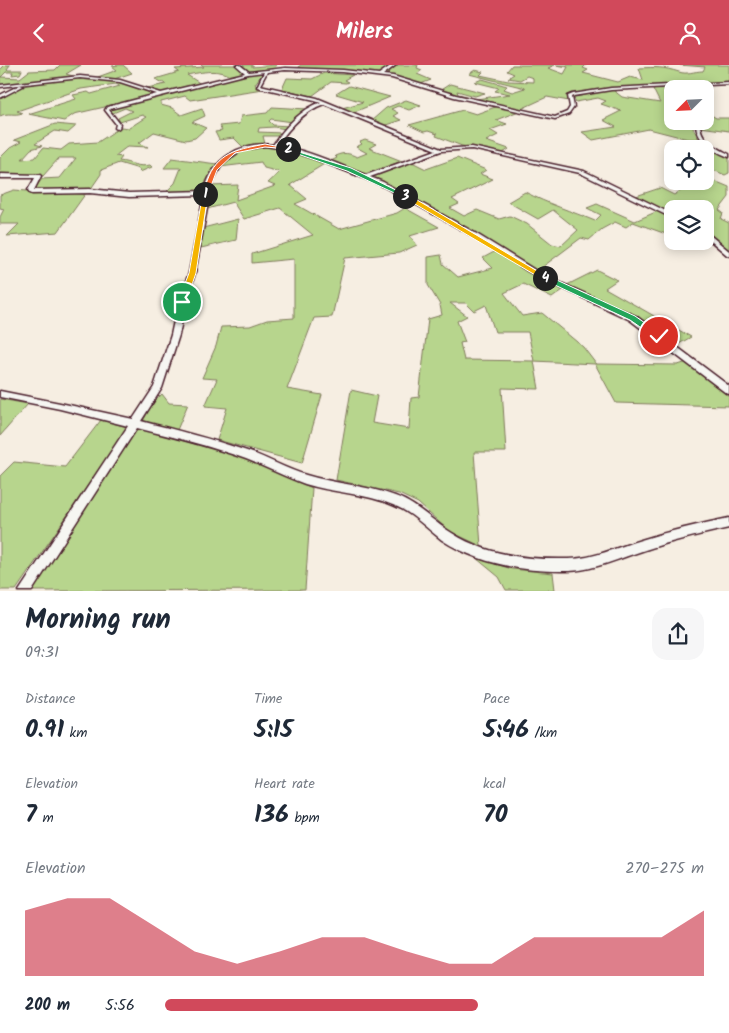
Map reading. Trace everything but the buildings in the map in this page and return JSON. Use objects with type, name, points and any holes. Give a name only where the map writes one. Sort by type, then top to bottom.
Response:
[{"type":"street","points":[[238,65],[248,73]]},
{"type":"street","points":[[379,76],[394,65]]},
{"type":"street","points":[[266,71],[258,86],[300,94],[440,150]]},
{"type":"street","points":[[117,128],[118,124],[107,110],[108,108],[248,73],[266,71],[330,71],[395,78],[455,97],[553,118],[568,113],[572,107],[570,96],[573,95],[611,89],[664,86]]},
{"type":"street","points":[[0,86],[80,77],[120,81],[162,94]]},
{"type":"street","points":[[714,84],[729,83]]},
{"type":"street","points":[[0,97],[22,85]]},
{"type":"street","points":[[274,146],[293,123],[323,103]]},
{"type":"street","points":[[697,130],[702,139],[729,156]]},
{"type":"street","points":[[25,591],[158,388],[167,363],[182,302],[192,273],[205,193],[215,170],[228,155],[241,149],[274,146],[317,158],[403,194],[541,276],[632,318],[729,391]]},
{"type":"street","points":[[366,177],[440,150],[472,148],[568,168],[664,211]]},
{"type":"street","points":[[0,176],[38,176],[32,192],[90,191],[130,195],[205,193]]},
{"type":"street","points":[[714,241],[729,254]]},
{"type":"street","points":[[0,393],[136,424],[254,458],[314,482],[358,490],[395,501],[418,513],[447,536],[476,552],[502,560],[569,565],[594,563],[677,534],[729,523]]},
{"type":"green space","points":[[5,65],[10,65],[8,70],[22,70],[20,74],[12,75],[13,72],[6,72],[1,77],[20,78],[29,71],[55,70],[60,65],[81,65],[66,74],[73,76],[0,86],[0,70]]},
{"type":"green space","points":[[123,65],[132,73],[111,80],[95,78],[117,70],[112,66]]},
{"type":"green space","points":[[201,65],[236,65],[247,73],[232,77],[222,72],[211,71],[187,75],[201,84],[162,93],[147,88],[166,84],[155,79],[179,72],[175,69],[204,67]]},
{"type":"green space","points":[[240,65],[252,65],[252,67],[276,65],[275,70],[264,71],[255,84],[263,89],[190,100],[185,96],[161,102],[161,105],[172,108],[181,115],[202,108],[205,116],[192,122],[206,128],[195,138],[186,140],[154,132],[139,143],[148,147],[128,146],[115,156],[122,157],[119,161],[138,165],[150,165],[152,167],[140,172],[139,169],[119,163],[101,170],[101,174],[90,190],[34,189],[42,179],[60,178],[76,158],[59,158],[43,176],[0,174],[0,158],[10,148],[21,142],[14,140],[55,124],[76,126],[68,133],[55,131],[35,144],[42,146],[31,149],[22,159],[35,158],[43,148],[61,150],[69,144],[98,142],[121,127],[129,128],[146,117],[142,115],[120,122],[118,118],[132,111],[125,108],[113,113],[109,109],[262,71],[250,72]]},
{"type":"green space","points":[[301,65],[391,65],[377,75],[295,69]]},
{"type":"green space","points":[[398,65],[418,65],[417,68],[422,70],[417,74],[431,80],[418,85],[383,75]]},
{"type":"green space","points":[[512,65],[555,65],[548,68],[564,74],[568,67],[556,65],[586,65],[583,68],[588,70],[583,73],[618,82],[630,77],[643,80],[639,68],[659,68],[685,73],[703,71],[705,67],[680,65],[729,65],[729,82],[714,83],[714,80],[664,80],[664,85],[609,88],[569,95],[569,101],[547,97],[521,109],[476,99],[510,94],[495,91],[499,88],[475,82],[482,79],[507,86],[504,89],[512,92],[525,88],[469,74],[475,70],[483,72],[480,75],[508,81],[533,82],[533,78],[527,76],[520,80],[508,78],[514,74],[507,71]]},
{"type":"green space","points":[[324,73],[353,75],[344,80],[348,82],[331,82],[312,96],[282,89],[287,78],[312,79]]},
{"type":"green space","points":[[78,77],[122,83],[157,95],[74,114],[64,121],[28,114],[76,99],[73,95],[88,92],[91,94],[120,86],[116,84],[81,89],[17,111],[22,113],[0,116],[0,98],[24,85]]},
{"type":"green space","points":[[450,84],[485,93],[475,96],[457,91],[458,94],[471,97],[467,98],[439,91]]},
{"type":"green space","points":[[349,86],[390,97],[352,113],[342,108],[363,102],[336,94]]},
{"type":"green space","points":[[664,87],[664,130],[694,130],[699,139],[688,139],[649,129],[593,140],[582,132],[616,127],[603,120],[621,111],[601,104],[606,101],[598,98],[576,102],[573,97],[613,90],[622,97],[660,103],[653,89]]},
{"type":"green space","points":[[406,100],[421,105],[409,110],[398,106],[391,109],[398,113],[393,116],[401,120],[383,126],[371,121],[386,108]]},
{"type":"green space","points":[[498,106],[519,111],[496,120],[507,124],[490,130],[498,135],[486,141],[509,149],[503,153],[462,146],[436,136],[437,134],[428,131],[424,132],[409,125],[463,110],[476,114]]},
{"type":"green space","points":[[272,107],[308,109],[293,122],[271,119],[269,121],[273,125],[289,126],[286,129],[274,127],[259,128],[258,132],[282,133],[278,136],[263,136],[265,144],[243,147],[234,138],[219,140],[215,132],[222,131],[219,126],[239,124],[241,116],[267,113]]},
{"type":"green space","points":[[714,117],[729,118],[729,131],[714,129]]},
{"type":"green space","points":[[365,140],[376,144],[369,148],[402,161],[366,175],[331,161],[337,158],[335,156],[341,154],[357,157],[367,153],[356,147]]},
{"type":"green space","points":[[262,146],[284,149],[326,163],[290,185],[307,199],[295,204],[339,229],[397,213],[405,208],[439,227],[410,236],[417,245],[399,253],[345,258],[332,317],[314,318],[287,389],[322,395],[302,463],[217,440],[227,408],[205,406],[217,379],[202,378],[216,346],[221,327],[250,326],[267,320],[294,318],[294,259],[252,263],[252,254],[313,235],[280,208],[244,219],[233,202],[207,209],[210,186],[238,185],[236,200],[275,186],[268,183],[280,172],[264,168],[261,162],[220,167],[233,155],[244,150]]},
{"type":"green space","points":[[714,152],[729,158],[729,173],[725,175],[714,170]]},
{"type":"green space","points":[[172,158],[217,164],[206,181],[203,192],[165,193],[175,183],[181,168],[164,168]]},
{"type":"green space","points":[[457,158],[486,170],[480,174],[493,179],[452,199],[459,204],[450,208],[464,216],[477,210],[499,219],[510,216],[527,224],[552,244],[561,246],[578,230],[553,210],[538,219],[508,202],[525,192],[595,221],[601,215],[587,208],[597,204],[635,221],[658,211],[664,214],[664,233],[633,222],[626,227],[615,222],[602,229],[589,240],[581,238],[537,271],[454,221],[372,177],[412,162],[426,169]]},
{"type":"green space","points":[[714,181],[729,187],[729,197],[719,210],[723,213],[721,219],[729,223],[729,251],[714,238],[714,200],[664,200],[664,210],[636,196],[660,188],[674,195],[682,190],[714,190]]},
{"type":"green space","points":[[14,190],[27,191],[29,193],[86,193],[58,232],[7,236],[19,224],[0,224],[0,217],[4,209],[0,208],[0,195]]},
{"type":"green space","points":[[238,219],[236,240],[201,248],[203,228]]},
{"type":"green space","points":[[496,251],[526,272],[563,290],[552,298],[523,284],[504,293],[522,316],[542,313],[583,347],[596,364],[678,365],[687,362],[729,396],[729,406],[616,403],[595,364],[534,361],[539,389],[502,388],[506,452],[474,452],[481,546],[449,531],[418,503],[399,494],[336,480],[351,390],[377,396],[372,423],[409,429],[411,398],[419,397],[428,319],[442,315],[440,305],[428,285],[428,257],[441,255],[443,264],[458,277],[493,268],[483,258]],"holes":[[[450,303],[466,303],[474,311],[486,305],[495,332],[528,332],[534,361],[464,360],[460,343],[465,342],[457,321],[467,316]]]},
{"type":"green space","points":[[597,270],[617,280],[605,288],[691,337],[677,345],[623,310],[567,285]]},
{"type":"green space","points":[[162,394],[169,403],[188,404],[177,430],[143,421],[153,403]]},
{"type":"green space","points":[[0,399],[28,404],[0,436]]},
{"type":"green space","points":[[101,420],[128,427],[16,590],[0,590],[0,476],[14,462],[65,467]]},
{"type":"green space","points":[[138,428],[253,460],[312,488],[305,590],[32,591]]},
{"type":"green space","points":[[476,558],[512,569],[553,573],[555,590],[506,590],[499,577]]},
{"type":"route","points":[[182,302],[192,273],[205,193],[215,170],[233,152],[253,146],[265,145],[285,148],[317,158],[403,194],[541,276],[607,305],[632,318],[659,336]]}]
